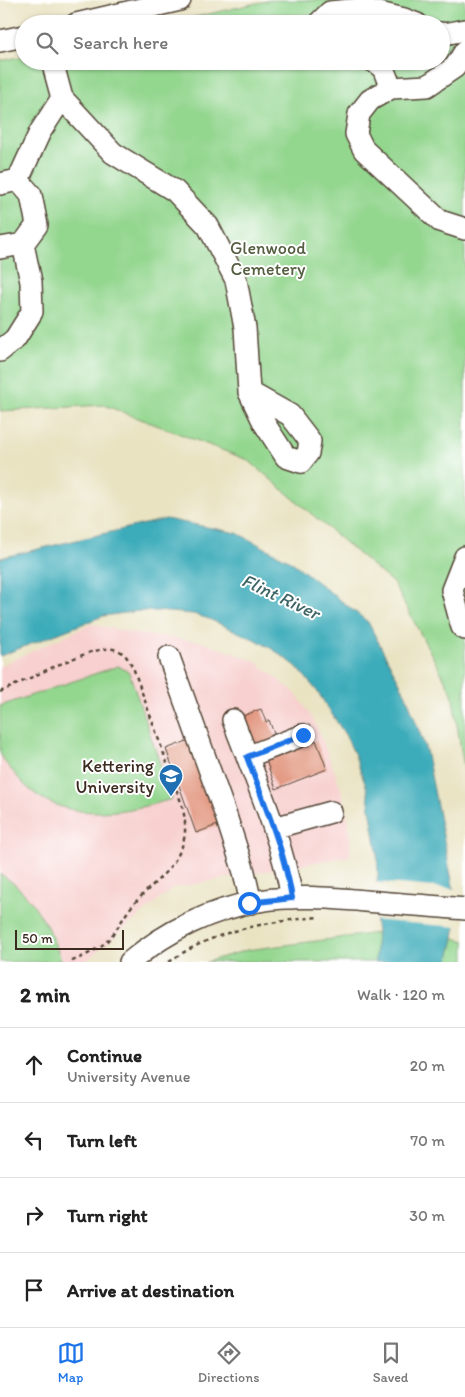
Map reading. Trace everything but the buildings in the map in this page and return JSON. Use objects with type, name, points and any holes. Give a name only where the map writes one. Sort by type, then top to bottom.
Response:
[{"type":"street","points":[[115,15],[180,0]]},
{"type":"street","points":[[327,15],[330,12],[362,9],[387,15]]},
{"type":"street","points":[[450,33],[465,30]]},
{"type":"street","points":[[0,41],[15,38]]},
{"type":"street","points":[[465,51],[455,67],[427,86],[391,88],[370,100],[359,114],[356,134],[364,150],[440,221],[465,229]]},
{"type":"street","points":[[54,70],[62,98],[113,153],[175,191],[208,226],[236,280],[245,328],[249,392]]},
{"type":"street","points":[[384,70],[391,88]]},
{"type":"street","points":[[0,248],[23,244],[37,225],[31,195],[9,182],[62,98]]},
{"type":"street","points":[[0,351],[16,339],[32,312],[31,282],[23,244]]},
{"type":"street","points":[[465,557],[452,590],[462,627],[465,629]]},
{"type":"street","points":[[169,656],[226,816],[244,872],[251,903]]},
{"type":"street","points":[[233,720],[274,828],[288,872],[292,898]]},
{"type":"street","points":[[247,757],[303,735]]},
{"type":"street","points":[[274,828],[331,812]]},
{"type":"street","points":[[130,962],[161,939],[189,924],[219,912],[251,903],[292,898],[341,899],[465,909]]},
{"type":"path","points":[[0,692],[88,653],[110,649],[122,653],[128,658],[134,670],[182,805],[185,833],[182,847],[176,858],[134,904],[108,940],[90,953],[70,962]]},
{"type":"path","points":[[169,962],[198,945],[227,933],[257,925],[326,916]]},
{"type":"shaded area","name":"Kettering University","points":[[91,624],[137,634],[199,641],[255,661],[295,693],[314,720],[341,789],[349,823],[350,856],[173,888],[85,962],[0,962],[0,666]]},
{"type":"green space","name":"Glenwood Cemetery","points":[[270,0],[465,0],[465,775],[452,693],[394,584],[248,460],[104,405],[0,411],[0,61],[15,58],[15,70],[450,70],[450,15],[204,15]]},
{"type":"green space","points":[[118,666],[129,672],[172,799],[151,805],[109,812],[88,812],[68,809],[48,802],[31,790],[2,758],[0,752],[0,706]]},
{"type":"green space","points":[[0,874],[21,891],[38,911],[61,959],[53,962],[0,962]]},
{"type":"green space","points":[[377,933],[375,962],[206,962],[247,950]]},
{"type":"green space","points":[[454,938],[465,941],[465,962],[448,962]]},
{"type":"water","name":"Flint River","points":[[166,519],[237,533],[292,562],[368,622],[406,695],[426,750],[458,911],[448,962],[375,962],[377,933],[373,902],[378,875],[377,851],[367,789],[346,736],[317,691],[296,666],[274,650],[209,619],[193,614],[139,611],[103,616],[0,656],[0,558]]},
{"type":"pier","points":[[374,882],[456,889],[460,911],[458,927],[373,920],[371,902]]},
{"type":"place","name":"Kettering University","points":[[171,797]]},
{"type":"route","points":[[249,903],[292,898],[288,872],[278,839],[247,757],[303,735]]}]
